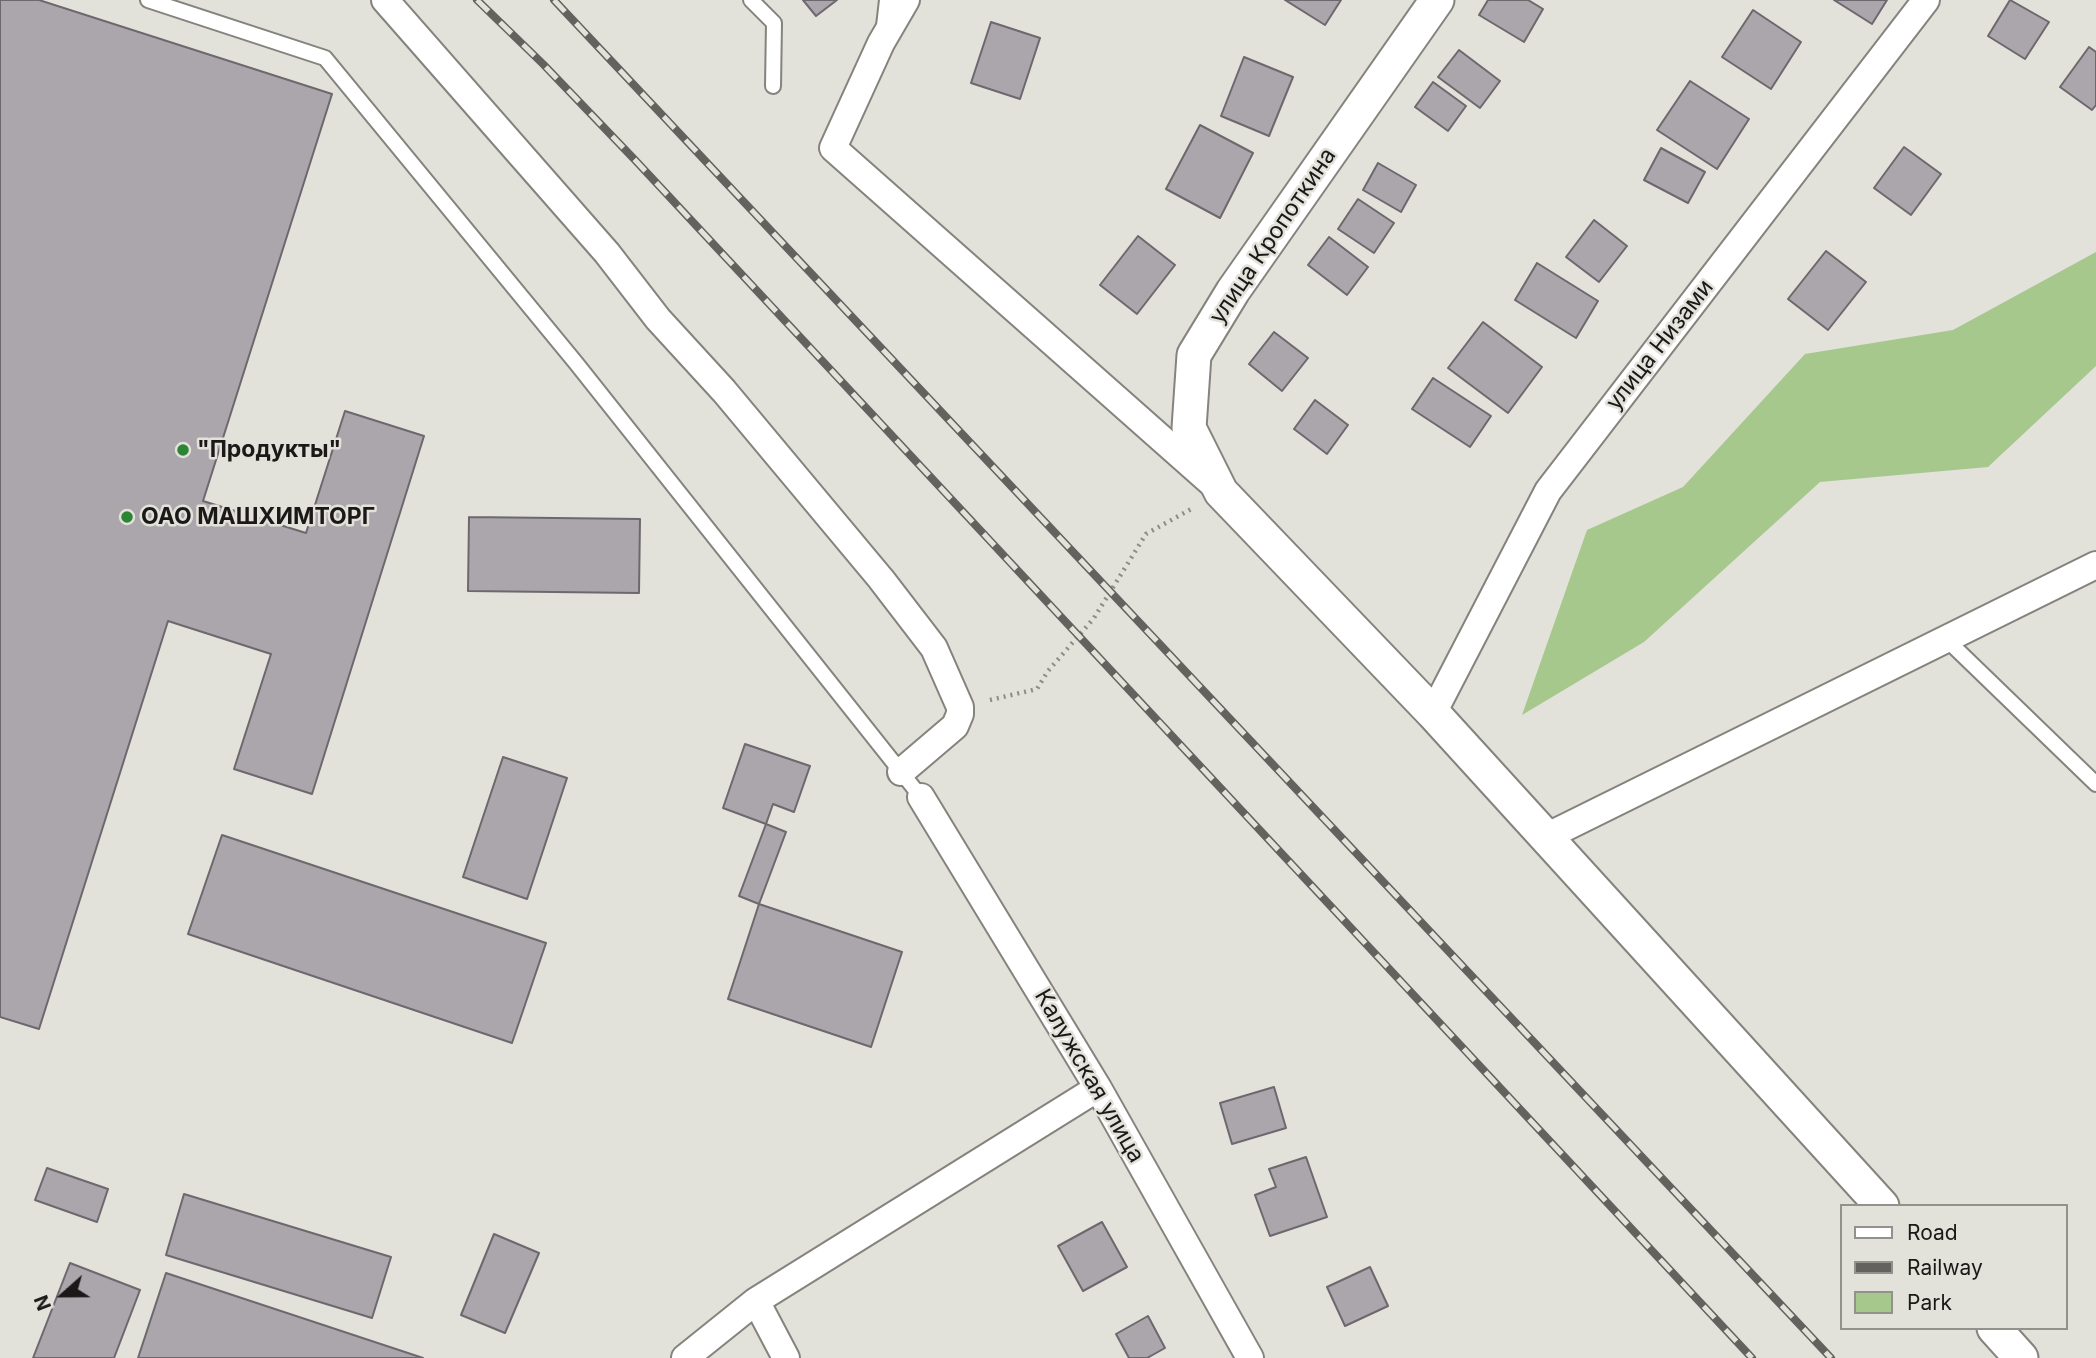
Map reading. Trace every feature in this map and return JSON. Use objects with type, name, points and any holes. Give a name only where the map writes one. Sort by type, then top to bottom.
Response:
[{"type":"street","points":[[385,0],[607,253],[658,319],[724,391],[881,579],[934,648],[960,707],[960,714],[955,726],[901,772]]},
{"type":"street","points":[[906,0],[881,43],[833,148],[1221,492]]},
{"type":"street","name":"улица Кропоткина","points":[[1437,0],[1233,291],[1194,355],[1189,428],[1221,492],[1433,713],[1880,1204]]},
{"type":"street","name":"улица Низами","points":[[1433,713],[1548,491],[1926,0]]},
{"type":"street","points":[[1546,837],[2096,565]]},
{"type":"street","name":"Калужская улица","points":[[921,797],[1098,1088],[1250,1358]]},
{"type":"street","points":[[685,1358],[756,1301],[1098,1088]]},
{"type":"street","points":[[756,1301],[786,1358]]},
{"type":"street","points":[[1996,1330],[2021,1358]]},
{"type":"lane","points":[[149,0],[326,58],[576,363],[921,797]]},
{"type":"lane","points":[[751,0],[774,23],[773,86]]},
{"type":"lane","points":[[881,43],[887,0]]},
{"type":"lane","points":[[1946,639],[2096,784]]},
{"type":"path","points":[[960,707],[1037,689],[1048,671],[1094,618],[1146,534],[1221,492]]},
{"type":"green space","points":[[2096,252],[2096,366],[1988,467],[1820,482],[1644,642],[1522,715],[1587,530],[1683,487],[1805,354],[1953,330]]},
{"type":"building","name":"ОАО МАШХИМТОРГ","points":[[0,0],[39,0],[332,94],[203,501],[306,533],[345,411],[424,436],[312,794],[234,769],[271,654],[168,621],[39,1029],[0,1017]]},
{"type":"building","points":[[803,0],[837,0],[816,16]]},
{"type":"building","points":[[1285,0],[1341,0],[1325,25]]},
{"type":"building","points":[[1488,0],[1528,0],[1543,9],[1524,42],[1479,15]]},
{"type":"building","points":[[1834,0],[1887,0],[1872,24]]},
{"type":"building","points":[[2010,0],[2049,22],[2025,59],[1988,36]]},
{"type":"building","points":[[1753,10],[1801,42],[1771,89],[1722,57]]},
{"type":"building","points":[[991,22],[1040,38],[1020,99],[971,83]]},
{"type":"building","points":[[2089,47],[2096,52],[2096,105],[2092,110],[2060,87]]},
{"type":"building","points":[[1459,50],[1500,81],[1480,108],[1438,77]]},
{"type":"building","points":[[1244,57],[1293,77],[1269,136],[1221,116]]},
{"type":"building","points":[[1690,81],[1749,119],[1717,169],[1657,130]]},
{"type":"building","points":[[1433,82],[1466,106],[1448,131],[1415,107]]},
{"type":"building","points":[[1200,125],[1253,153],[1220,218],[1166,189]]},
{"type":"building","points":[[1904,147],[1941,174],[1911,215],[1874,188]]},
{"type":"building","points":[[1661,148],[1705,172],[1688,203],[1644,180]]},
{"type":"building","points":[[1378,163],[1416,185],[1401,212],[1363,190]]},
{"type":"building","points":[[1358,199],[1394,223],[1374,253],[1338,229]]},
{"type":"building","points":[[1594,220],[1627,246],[1599,282],[1566,257]]},
{"type":"building","points":[[1138,236],[1175,265],[1137,314],[1100,285]]},
{"type":"building","points":[[1329,237],[1368,267],[1347,295],[1308,265]]},
{"type":"building","points":[[1826,251],[1866,282],[1828,330],[1788,299]]},
{"type":"building","points":[[1537,263],[1598,301],[1576,338],[1515,300]]},
{"type":"building","points":[[1483,322],[1542,367],[1508,413],[1448,368]]},
{"type":"building","points":[[1274,332],[1308,358],[1282,391],[1249,364]]},
{"type":"building","points":[[1433,378],[1491,416],[1470,447],[1412,409]]},
{"type":"building","points":[[1315,400],[1348,425],[1327,454],[1294,429]]},
{"type":"building","points":[[469,517],[640,519],[639,593],[468,591]]},
{"type":"building","points":[[745,744],[810,766],[794,812],[773,804],[766,824],[723,808]]},
{"type":"building","points":[[503,757],[567,778],[527,899],[463,877]]},
{"type":"building","points":[[766,824],[786,832],[759,904],[739,896]]},
{"type":"building","points":[[222,835],[546,943],[512,1043],[188,934]]},
{"type":"building","points":[[759,904],[902,952],[871,1047],[728,999]]},
{"type":"building","points":[[1274,1087],[1286,1128],[1232,1144],[1220,1103]]},
{"type":"building","points":[[1306,1157],[1327,1217],[1270,1236],[1255,1195],[1276,1187],[1269,1169]]},
{"type":"building","points":[[47,1168],[108,1189],[97,1222],[35,1200]]},
{"type":"building","points":[[184,1194],[391,1257],[372,1318],[166,1255]]},
{"type":"building","points":[[1102,1222],[1127,1267],[1083,1291],[1058,1246]]},
{"type":"building","points":[[494,1234],[539,1253],[505,1333],[461,1315]]},
{"type":"building","points":[[70,1263],[140,1290],[114,1358],[33,1358]]},
{"type":"building","points":[[1370,1267],[1388,1306],[1345,1326],[1327,1287]]},
{"type":"building","points":[[166,1273],[423,1358],[138,1358]]},
{"type":"building","points":[[1148,1316],[1165,1348],[1147,1358],[1129,1358],[1116,1334]]},
{"type":"railway","points":[[477,0],[635,160],[1752,1358]]},
{"type":"railway","points":[[554,0],[1831,1358]]},
{"type":"place","name":"\"Продукты\"","points":[[183,450]]},
{"type":"place","name":"ОАО МАШХИМТОРГ","points":[[127,517]]}]
